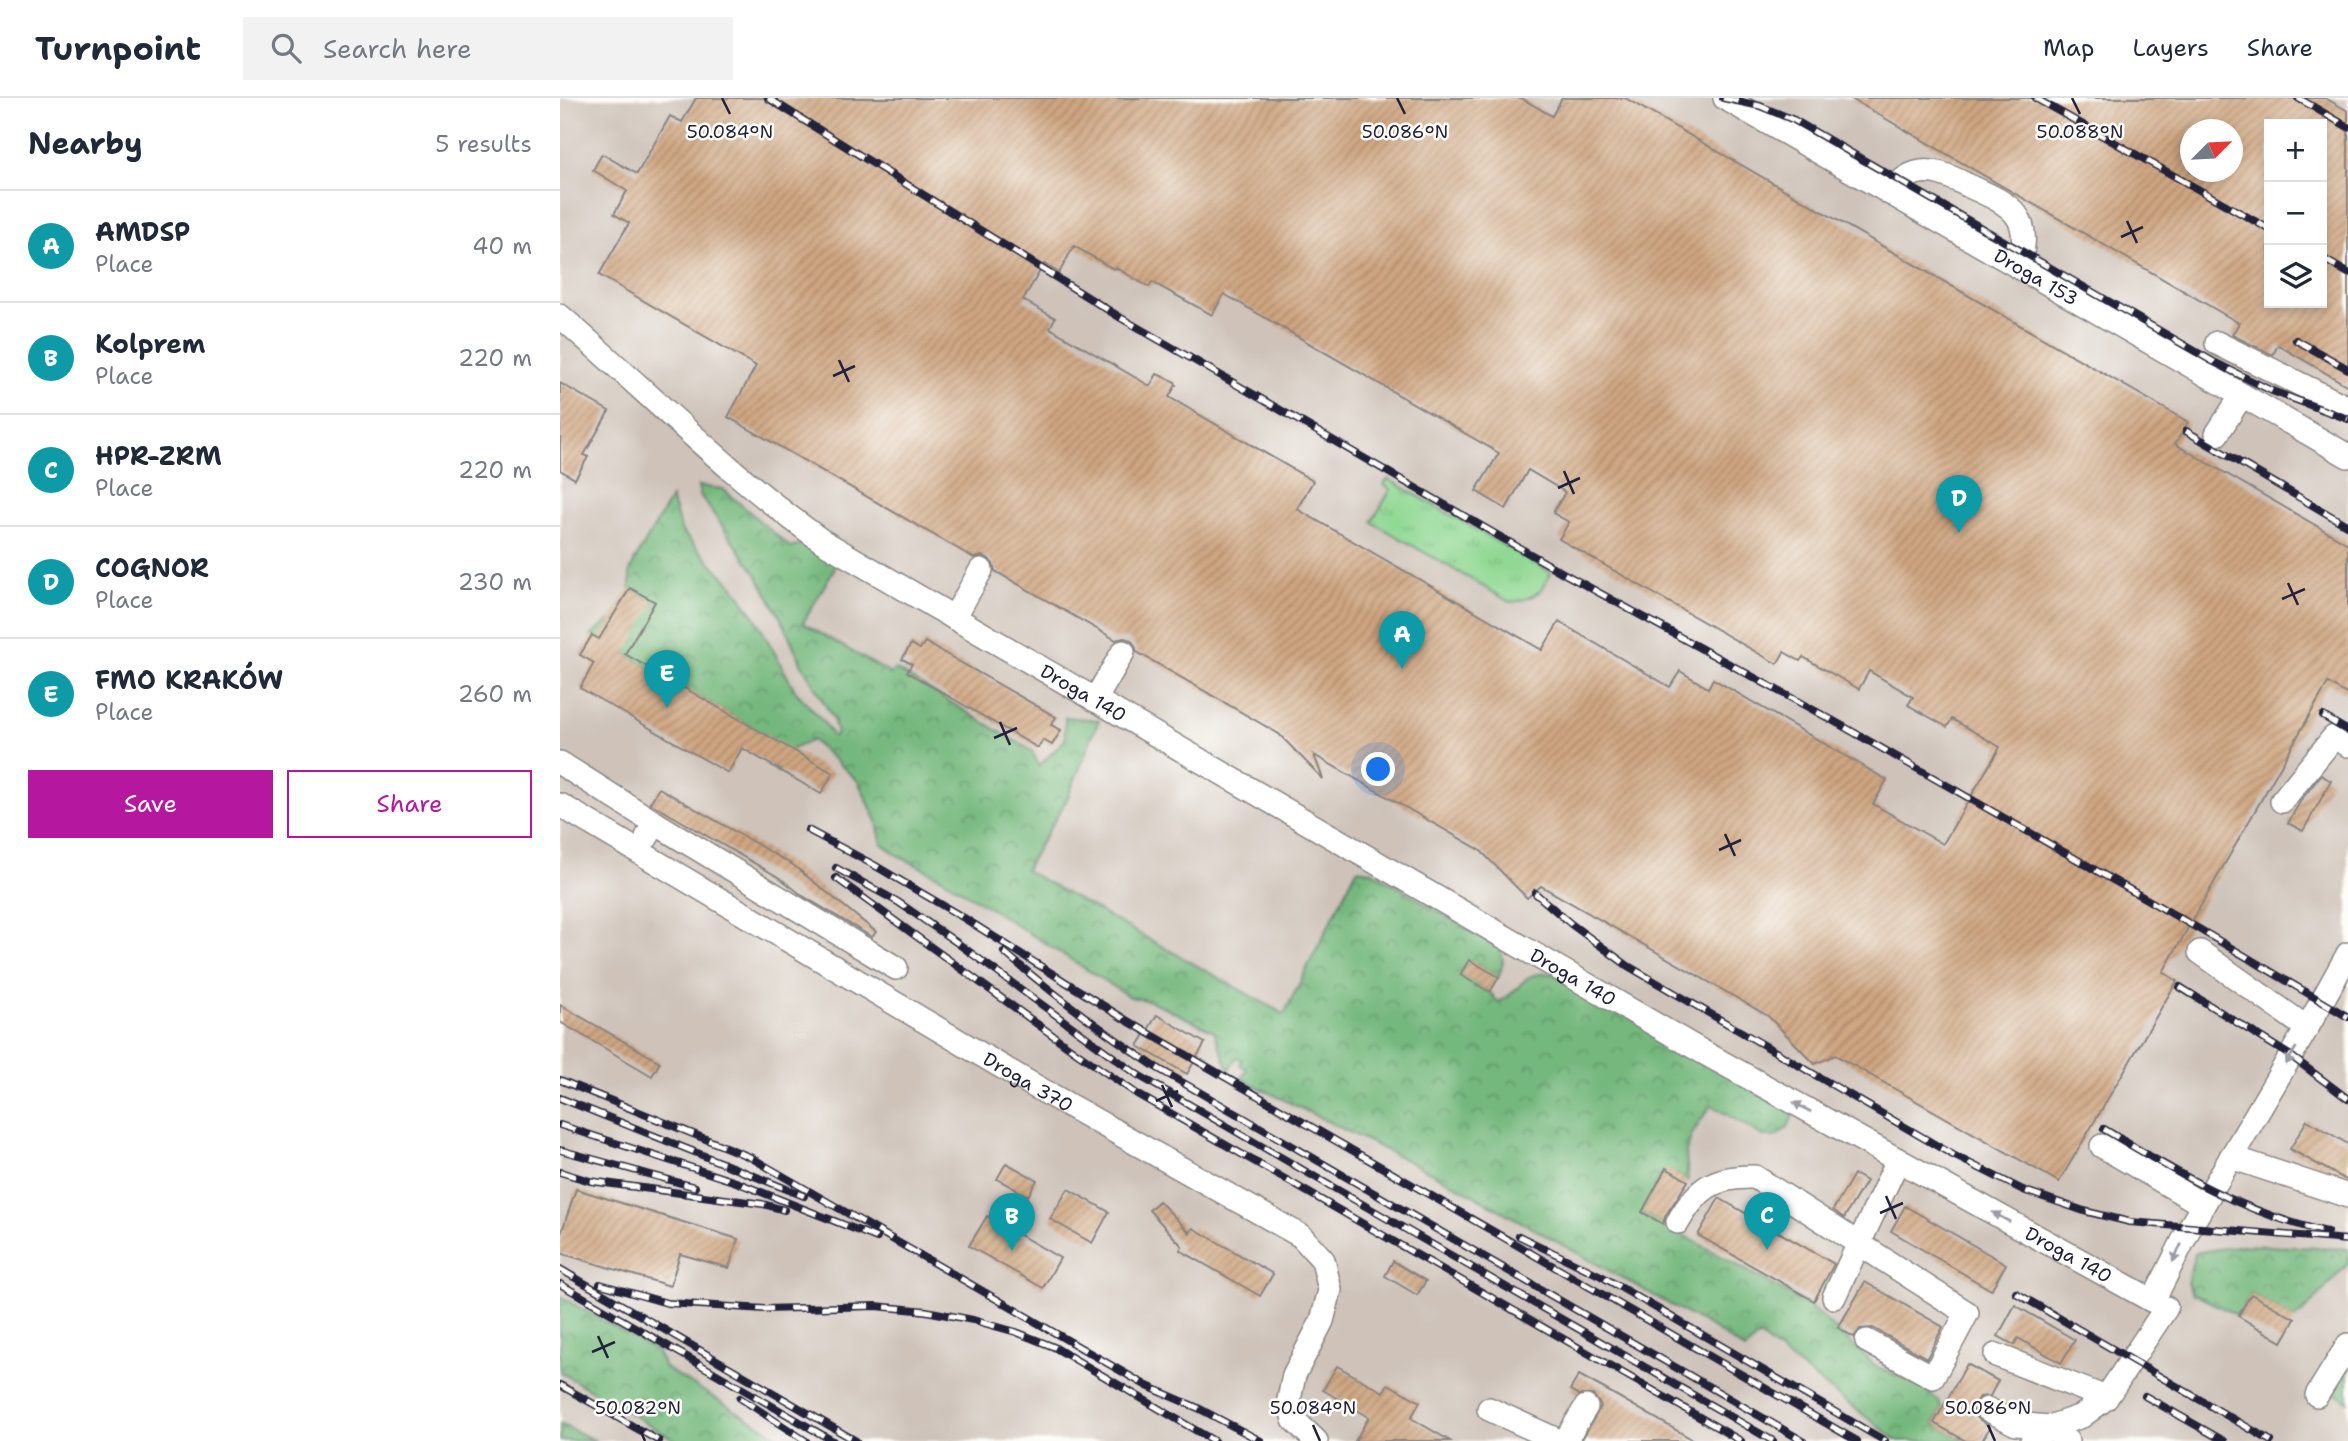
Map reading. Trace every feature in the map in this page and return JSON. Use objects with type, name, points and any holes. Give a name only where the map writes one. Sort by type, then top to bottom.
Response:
[{"type":"lane","name":"Droga 153","points":[[1725,98],[2348,456]]},
{"type":"lane","points":[[1890,193],[1903,180],[1916,173],[1932,172],[1947,175],[2006,202],[2017,217],[2024,234],[2024,249],[2018,267]]},
{"type":"lane","name":"Droga 140","points":[[560,316],[796,523],[821,541],[1701,1051],[2153,1301],[2231,1157],[2307,1028],[2342,978],[2348,954]]},
{"type":"lane","points":[[2217,343],[2348,408]]},
{"type":"lane","points":[[2217,434],[2242,395]]},
{"type":"lane","points":[[954,618],[981,570]]},
{"type":"lane","points":[[1095,700],[1123,652]]},
{"type":"lane","points":[[2282,801],[2334,737],[2348,745]]},
{"type":"lane","points":[[560,763],[896,968]]},
{"type":"lane","name":"Droga 370","points":[[560,805],[1031,1084],[1301,1236],[1323,1260],[1330,1290],[1322,1321],[1294,1375],[1289,1400],[1294,1420],[1316,1441]]},
{"type":"lane","points":[[638,851],[655,823]]},
{"type":"lane","points":[[2200,952],[2307,1028]]},
{"type":"lane","points":[[2102,1146],[2203,1205]]},
{"type":"lane","points":[[2231,1157],[2348,1196]]},
{"type":"lane","points":[[1834,1297],[1898,1160]]},
{"type":"lane","points":[[1678,1222],[1690,1200],[1709,1185],[1730,1177],[1755,1177],[1967,1313],[1933,1377],[1867,1341]]},
{"type":"lane","points":[[1987,1409],[2049,1436],[2106,1398],[2166,1308]]},
{"type":"lane","points":[[2317,1395],[2348,1345]]},
{"type":"lane","points":[[1996,1354],[2106,1398]]},
{"type":"lane","points":[[1565,1441],[1586,1407]]},
{"type":"lane","points":[[1489,1409],[1559,1441]]},
{"type":"shaded area","points":[[560,98],[2348,98],[2348,1441],[560,1441]]},
{"type":"green space","points":[[1388,479],[1550,572],[1548,579],[1536,594],[1510,602],[1372,522],[1391,489],[1384,485]]},
{"type":"green space","points":[[698,486],[723,489],[791,548],[808,541],[839,560],[803,623],[891,674],[895,669],[1032,751],[1039,766],[1065,740],[1065,717],[1099,720],[1067,799],[1025,870],[1284,1014],[1357,869],[1372,871],[1501,950],[1503,962],[1499,977],[1470,960],[1461,975],[1490,992],[1498,1002],[1534,975],[1555,974],[1794,1113],[1788,1127],[1775,1137],[1763,1136],[1711,1105],[1692,1134],[1686,1152],[1688,1181],[1666,1169],[1642,1212],[1807,1304],[1878,1368],[1921,1386],[1939,1401],[1942,1408],[1934,1423],[1966,1441],[1898,1441],[1759,1336],[1745,1350],[1714,1329],[1444,1179],[1242,1078],[1247,1069],[1240,1065],[1242,1060],[1237,1057],[1229,1070],[1214,1031],[1151,1001],[1130,997],[942,878],[897,855],[882,844],[876,819],[858,781],[812,740],[790,750],[778,772],[770,764],[774,740],[592,635],[611,619],[654,602],[630,588],[630,572],[671,498],[682,532],[733,586],[755,617],[796,692],[833,736],[837,735],[833,718],[801,663],[784,624],[757,575],[700,495]]},
{"type":"green space","points":[[2242,1245],[2348,1249],[2348,1264],[2295,1319],[2251,1294],[2238,1316],[2192,1293],[2187,1283],[2195,1253]]},
{"type":"green space","points":[[560,1296],[656,1351],[665,1368],[786,1441],[677,1441],[560,1372]]},
{"type":"green space","points":[[2348,1365],[2348,1402],[2332,1390]]},
{"type":"green space","points":[[560,1424],[596,1441],[560,1441]]},
{"type":"building","points":[[696,98],[1521,98],[1552,116],[1562,98],[1625,98],[2188,422],[2175,444],[2348,544],[2348,695],[2328,683],[2163,972],[2177,981],[2059,1182],[1835,1055],[1815,1064],[1768,1016],[1541,886],[1527,898],[1480,850],[1314,755],[1323,779],[1279,734],[1137,652],[1131,640],[1116,640],[995,571],[988,558],[974,558],[728,417],[756,366],[599,275],[629,223],[614,214],[627,191],[593,170],[602,154],[637,174],[670,116],[682,122]],"holes":[[[1074,246],[1149,287],[1152,282],[1212,315],[1224,294],[1499,453],[1476,491],[1506,509],[1528,470],[1565,492],[1553,513],[1569,522],[1559,539],[1777,664],[1784,652],[1800,661],[1803,657],[1859,689],[1869,671],[1913,697],[1908,705],[1947,727],[1952,719],[2000,747],[1943,844],[1873,804],[1887,780],[1713,679],[1708,688],[1680,671],[1670,687],[1559,622],[1542,650],[1297,509],[1313,481],[1169,397],[1175,382],[1157,374],[1150,386],[1050,328],[1055,318],[1023,300],[1044,264],[1059,273]]]},
{"type":"building","points":[[1850,98],[2325,98],[2348,111],[2348,386],[2278,345],[2273,355],[2232,335],[2239,323]]},
{"type":"building","points":[[560,383],[609,411],[584,455],[588,457],[575,479],[560,470]]},
{"type":"building","points":[[630,588],[655,602],[625,654],[833,773],[821,794],[742,748],[728,773],[580,688],[594,663],[580,655],[592,635],[599,639]]},
{"type":"building","points":[[925,642],[1056,717],[1051,725],[1061,730],[1052,745],[1043,740],[1038,748],[907,672],[912,664],[902,659],[911,644],[920,649]]},
{"type":"building","points":[[2321,775],[2331,781],[2303,831],[2288,823],[2301,800]]},
{"type":"building","points":[[659,788],[793,865],[876,932],[872,937],[803,896],[780,878],[650,803]]},
{"type":"building","points":[[1469,960],[1499,977],[1490,992],[1460,975]]},
{"type":"building","points":[[560,1005],[660,1062],[652,1076],[560,1022]]},
{"type":"building","points":[[1157,1015],[1205,1043],[1187,1074],[1138,1046]]},
{"type":"building","points":[[2307,1120],[2348,1144],[2348,1181],[2290,1149]]},
{"type":"building","points":[[1006,1163],[1037,1180],[1028,1196],[997,1179]]},
{"type":"building","points":[[1666,1168],[1688,1181],[1663,1224],[1642,1212]]},
{"type":"building","points":[[1854,1174],[1866,1181],[1844,1218],[1833,1210]]},
{"type":"building","points":[[576,1189],[738,1239],[729,1268],[680,1254],[670,1286],[560,1253],[560,1237]]},
{"type":"building","points":[[1068,1189],[1109,1212],[1092,1243],[1050,1219]]},
{"type":"building","points":[[1719,1198],[1834,1264],[1814,1301],[1698,1235]]},
{"type":"building","points":[[1159,1201],[1190,1233],[1193,1228],[1273,1274],[1260,1296],[1180,1250],[1182,1246],[1149,1210]]},
{"type":"building","points":[[1905,1206],[2006,1264],[1991,1290],[1891,1231]]},
{"type":"building","points":[[987,1216],[1060,1258],[1043,1288],[969,1246]]},
{"type":"building","points":[[1393,1261],[1426,1281],[1417,1295],[1385,1276]]},
{"type":"building","points":[[1865,1282],[1943,1327],[1927,1358],[1873,1328],[1860,1329],[1854,1337],[1838,1328]]},
{"type":"building","points":[[2251,1294],[2295,1319],[2282,1342],[2238,1316]]},
{"type":"building","points":[[2015,1305],[2075,1340],[2061,1363],[2018,1338],[2014,1345],[1998,1336]]},
{"type":"building","points":[[1967,1364],[1998,1381],[1990,1396],[1980,1397],[1974,1403],[1976,1417],[1990,1427],[1982,1441],[1966,1441],[1934,1423]]},
{"type":"building","points":[[1337,1366],[1383,1392],[1388,1384],[1420,1402],[1411,1418],[1450,1441],[1355,1441],[1369,1417],[1323,1390]]},
{"type":"building","points":[[1579,1375],[1695,1441],[1581,1441],[1601,1406],[1593,1395],[1579,1395],[1570,1390]]},
{"type":"railway","points":[[768,98],[1121,318],[1563,573],[1839,724],[2348,1017]]},
{"type":"railway","points":[[1723,98],[1760,106],[1794,120],[2212,361],[2272,391],[2348,419]]},
{"type":"railway","points":[[2035,98],[2264,226]]},
{"type":"railway","points":[[2298,98],[2348,127]]},
{"type":"railway","points":[[2327,261],[2348,273]]},
{"type":"railway","points":[[2296,340],[2348,369]]},
{"type":"railway","points":[[2186,431],[2348,526]]},
{"type":"railway","points":[[2323,716],[2348,731]]},
{"type":"railway","points":[[808,830],[964,918],[1126,1020],[1857,1441]]},
{"type":"railway","points":[[836,868],[898,902],[1138,1075],[1773,1441]]},
{"type":"railway","points":[[836,878],[1137,1094],[1741,1441]]},
{"type":"railway","points":[[1535,893],[1571,924],[1628,966],[1953,1155],[2023,1190],[2084,1211],[2130,1222],[2348,1240]]},
{"type":"railway","points":[[1004,952],[1077,1011],[1154,1066],[1803,1441]]},
{"type":"railway","points":[[2180,987],[2291,1056],[2348,1099]]},
{"type":"railway","points":[[560,1080],[750,1157],[1147,1386],[1198,1408],[1261,1441]]},
{"type":"railway","points":[[560,1098],[804,1196]]},
{"type":"railway","points":[[560,1125],[736,1182],[877,1238]]},
{"type":"railway","points":[[2104,1129],[2184,1176],[2239,1203],[2327,1232]]},
{"type":"railway","points":[[560,1150],[695,1187]]},
{"type":"railway","points":[[560,1172],[590,1181],[763,1204],[784,1210]]},
{"type":"railway","points":[[1519,1236],[1601,1276],[1885,1441]]},
{"type":"railway","points":[[560,1269],[856,1441]]},
{"type":"railway","points":[[560,1284],[833,1441]]},
{"type":"railway","points":[[600,1284],[667,1303],[765,1309],[876,1306],[926,1311],[973,1320],[1016,1332],[1054,1347],[1214,1441]]},
{"type":"railway","points":[[2016,1293],[2271,1441]]},
{"type":"railway","points":[[560,1385],[659,1441]]},
{"type":"railway","points":[[2145,1396],[2224,1441]]},
{"type":"railway","points":[[740,1398],[806,1441]]},
{"type":"place","name":"COGNOR","points":[[1959,533]]},
{"type":"place","name":"AMDSP","points":[[1402,669]]},
{"type":"place","name":"FMO KRAKÓW","points":[[667,708]]},
{"type":"place","name":"HPR-ZRM","points":[[1767,1250]]},
{"type":"place","name":"Kolprem","points":[[1012,1251]]}]
